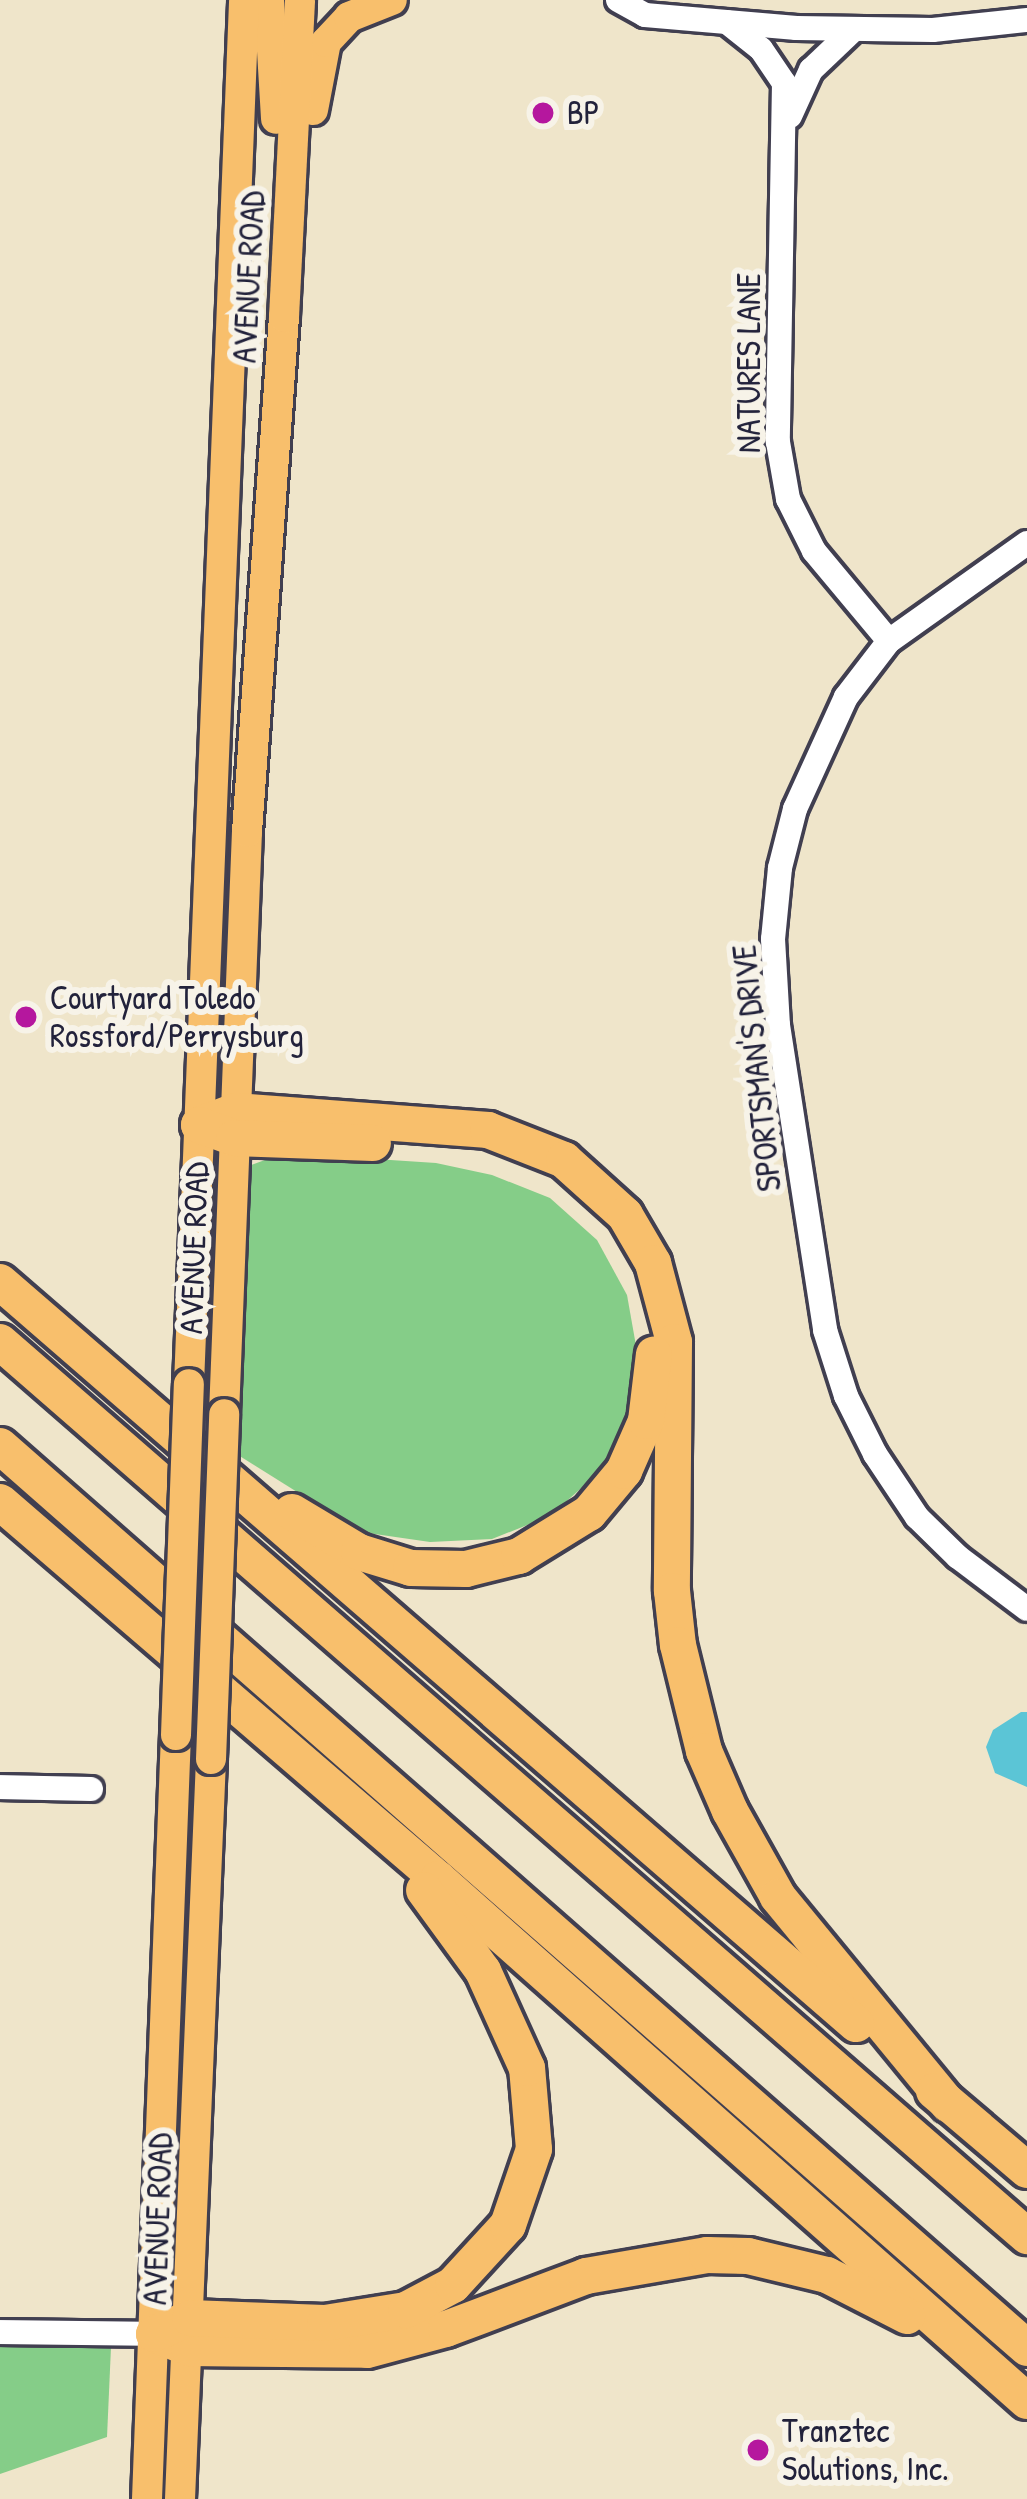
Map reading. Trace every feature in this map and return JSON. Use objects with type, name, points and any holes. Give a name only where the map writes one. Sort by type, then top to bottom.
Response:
[{"type":"highway","points":[[200,1125],[488,1130],[564,1160],[625,1215],[658,1275],[674,1342],[672,1591],[678,1646],[704,1751],[740,1831],[778,1897],[948,2104]]},
{"type":"highway","points":[[120,1385],[322,1533],[359,1552],[411,1568],[493,1564],[544,1545],[589,1513],[637,1447],[652,1394],[651,1318],[634,1266],[585,1201],[539,1171],[475,1150],[234,1125]]},
{"type":"highway","points":[[0,1282],[1027,2170]]},
{"type":"highway","points":[[0,1342],[1027,2236]]},
{"type":"highway","points":[[0,1446],[1027,2348]]},
{"type":"highway","points":[[0,1502],[1027,2404]]},
{"type":"highway","points":[[154,2334],[326,2324],[406,2310],[474,2268],[520,2201],[535,2122],[519,2041],[452,1924],[359,1814]]},
{"type":"highway","points":[[190,2333],[367,2350],[446,2329],[626,2265],[706,2254],[748,2256],[827,2275],[864,2291],[945,2342],[1027,2404]]},
{"type":"main road","name":"AVENUE ROAD","points":[[147,2499],[244,0]]},
{"type":"main road","points":[[269,0],[284,317]]},
{"type":"main road","name":"AVENUE ROAD","points":[[180,2499],[234,1125],[299,0]]},
{"type":"main road","points":[[284,317],[309,201],[316,80],[326,42],[349,17],[392,0]]},
{"type":"street","points":[[618,0],[645,15],[853,30],[933,30],[1027,20]]},
{"type":"street","name":"NATURES LANE","points":[[727,22],[774,65],[784,83],[782,469],[788,499],[814,550],[889,641]]},
{"type":"street","name":"NATURES LANE","points":[[787,124],[811,70],[853,30]]},
{"type":"street","name":"SPORTSMAN'S DRIVE","points":[[1027,542],[889,641],[846,697],[795,808],[780,868],[773,938],[778,1024],[825,1330],[846,1396],[875,1454],[917,1517],[973,1570],[1027,1609]]},
{"type":"street","points":[[0,1787],[91,1789]]},
{"type":"street","points":[[0,2332],[154,2334]]},
{"type":"green space","points":[[284,1153],[436,1163],[492,1175],[550,1198],[597,1240],[627,1295],[638,1357],[628,1419],[597,1474],[550,1516],[492,1539],[430,1542],[361,1532],[238,1455],[243,1168]]},
{"type":"green space","points":[[0,2347],[111,2347],[107,2437],[0,2474]]},
{"type":"water","points":[[1027,1712],[1027,1787],[995,1773],[986,1747],[993,1730]]},
{"type":"place","name":"BP","points":[[543,113]]},
{"type":"place","name":"Courtyard Toledo Rossford/Perrysburg","points":[[26,1017]]},
{"type":"place","name":"Tranztec Solutions, Inc.","points":[[758,2450]]}]
